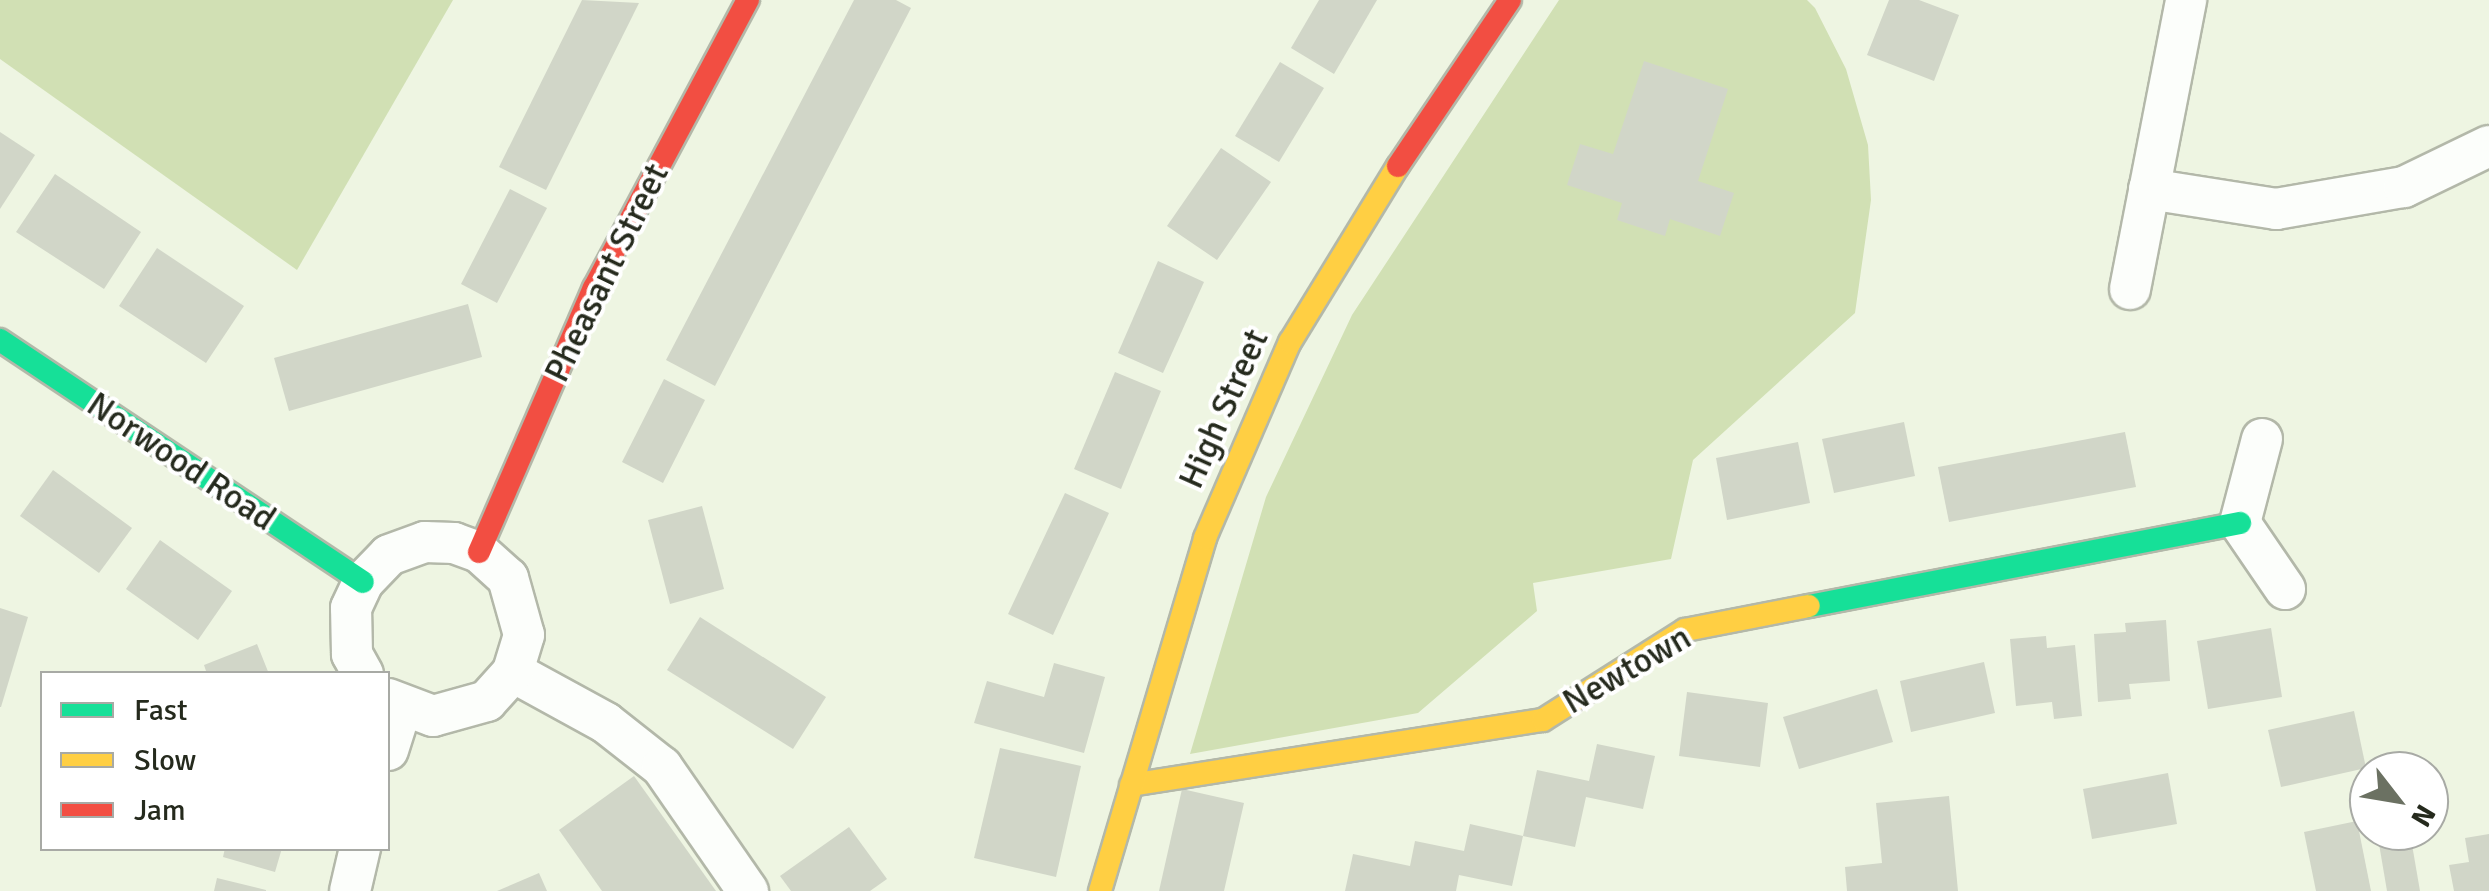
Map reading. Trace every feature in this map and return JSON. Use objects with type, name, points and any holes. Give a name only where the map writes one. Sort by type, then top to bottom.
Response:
[{"type":"street","name":"Pheasant Street","points":[[479,552],[594,288],[748,0]]},
{"type":"street","name":"High Street","points":[[1100,891],[1205,538],[1290,342],[1371,206],[1510,0]]},
{"type":"street","points":[[2130,289],[2186,0]]},
{"type":"street","points":[[2149,189],[2276,209],[2404,187],[2489,146]]},
{"type":"street","name":"Norwood Road","points":[[2,346],[363,582]]},
{"type":"street","points":[[2262,439],[2240,523],[2284,589]]},
{"type":"street","name":"Newtown","points":[[1131,785],[1543,720],[1685,630],[2240,523]]},
{"type":"street","points":[[362,671],[349,632],[363,582],[390,555],[425,542],[479,552],[508,578],[522,608],[524,634],[513,672],[487,701],[463,713],[433,716],[394,704],[390,735]]},
{"type":"street","points":[[513,672],[606,723],[662,768],[748,891]]},
{"type":"street","points":[[350,891],[359,851]]},
{"type":"green space","points":[[0,0],[453,0],[297,270],[0,59]]},
{"type":"green space","points":[[1559,0],[1807,0],[1815,8],[1846,69],[1868,145],[1871,200],[1855,313],[1693,460],[1671,559],[1533,583],[1537,611],[1418,713],[1190,754],[1266,497],[1352,315]]},
{"type":"building","points":[[582,0],[639,3],[546,190],[499,167]]},
{"type":"building","points":[[854,0],[896,0],[911,8],[715,386],[666,360]]},
{"type":"building","points":[[1319,0],[1377,0],[1334,74],[1291,48]]},
{"type":"building","points":[[1889,0],[1919,0],[1959,15],[1934,81],[1867,55]]},
{"type":"building","points":[[1644,61],[1728,89],[1698,181],[1734,193],[1720,236],[1670,219],[1665,236],[1617,220],[1622,203],[1567,185],[1580,144],[1613,154]]},
{"type":"building","points":[[1280,62],[1324,88],[1279,162],[1235,136]]},
{"type":"building","points":[[0,132],[35,155],[0,209]]},
{"type":"building","points":[[1221,148],[1271,182],[1217,260],[1167,226]]},
{"type":"building","points":[[55,174],[141,232],[104,289],[16,232]]},
{"type":"building","points":[[510,189],[547,208],[497,303],[461,284]]},
{"type":"building","points":[[157,248],[244,306],[206,363],[119,306]]},
{"type":"building","points":[[1158,261],[1204,282],[1163,373],[1118,353]]},
{"type":"building","points":[[468,304],[482,357],[289,411],[274,358]]},
{"type":"building","points":[[1115,372],[1161,391],[1121,489],[1074,469]]},
{"type":"building","points":[[664,379],[705,400],[663,483],[622,462]]},
{"type":"building","points":[[1904,422],[1915,476],[1834,493],[1822,439]]},
{"type":"building","points":[[2125,432],[2136,487],[1949,522],[1938,467]]},
{"type":"building","points":[[1798,442],[1810,503],[1727,520],[1716,458]]},
{"type":"building","points":[[53,470],[132,528],[99,573],[20,516]]},
{"type":"building","points":[[1065,493],[1109,513],[1053,635],[1008,614]]},
{"type":"building","points":[[702,506],[724,589],[670,604],[648,520]]},
{"type":"building","points":[[160,540],[232,591],[198,640],[126,589]]},
{"type":"building","points":[[0,608],[28,617],[1,707],[0,707]]},
{"type":"building","points":[[700,617],[826,697],[793,749],[667,670]]},
{"type":"building","points":[[2166,620],[2170,681],[2129,684],[2131,699],[2098,702],[2094,634],[2126,632],[2125,623]]},
{"type":"building","points":[[2271,628],[2282,697],[2208,709],[2197,641]]},
{"type":"building","points":[[2046,636],[2047,648],[2075,645],[2082,716],[2054,719],[2052,702],[2016,706],[2010,639]]},
{"type":"building","points":[[257,644],[268,671],[206,671],[204,665]]},
{"type":"building","points":[[1984,662],[1995,713],[1911,732],[1900,681]]},
{"type":"building","points":[[1054,663],[1105,677],[1084,753],[974,723],[987,681],[1044,697]]},
{"type":"building","points":[[1877,689],[1893,742],[1799,769],[1783,717]]},
{"type":"building","points":[[1687,692],[1768,703],[1760,767],[1679,756]]},
{"type":"building","points":[[2354,711],[2362,751],[2349,751],[2349,772],[2281,787],[2268,730]]},
{"type":"building","points":[[1597,744],[1655,756],[1643,809],[1586,797],[1575,847],[1523,836],[1537,770],[1589,781]]},
{"type":"building","points":[[1000,748],[1081,766],[1056,877],[974,858]]},
{"type":"building","points":[[2168,773],[2177,824],[2092,839],[2083,789]]},
{"type":"building","points":[[634,776],[716,891],[602,891],[559,830]]},
{"type":"building","points":[[1182,789],[1244,803],[1224,891],[1159,891]]},
{"type":"building","points":[[1949,796],[1958,891],[1847,891],[1845,867],[1882,863],[1876,803]]},
{"type":"building","points":[[2349,823],[2349,851],[2363,851],[2371,891],[2316,891],[2304,832]]},
{"type":"building","points":[[1470,824],[1523,836],[1512,886],[1459,875],[1456,891],[1345,891],[1353,854],[1410,866],[1415,841],[1464,851]]},
{"type":"building","points":[[849,827],[887,879],[870,891],[791,891],[780,876]]},
{"type":"building","points":[[2489,834],[2489,891],[2454,891],[2449,865],[2469,862],[2465,838]]},
{"type":"building","points":[[224,851],[281,851],[275,872],[223,857]]},
{"type":"building","points":[[2380,851],[2413,851],[2420,891],[2387,891]]},
{"type":"building","points":[[539,873],[547,891],[497,891]]},
{"type":"building","points":[[217,878],[266,890],[266,891],[214,891]]},
{"type":"traffic: fast","points":[[0,340],[363,582]]},
{"type":"traffic: fast","points":[[1809,606],[2240,523]]},
{"type":"traffic: slow","points":[[1100,891],[1205,538],[1290,342],[1398,166]]},
{"type":"traffic: slow","points":[[1131,785],[1543,720],[1685,630],[1809,606]]},
{"type":"traffic: jam","points":[[479,552],[594,288],[748,0]]},
{"type":"traffic: jam","points":[[1398,166],[1510,0]]}]
